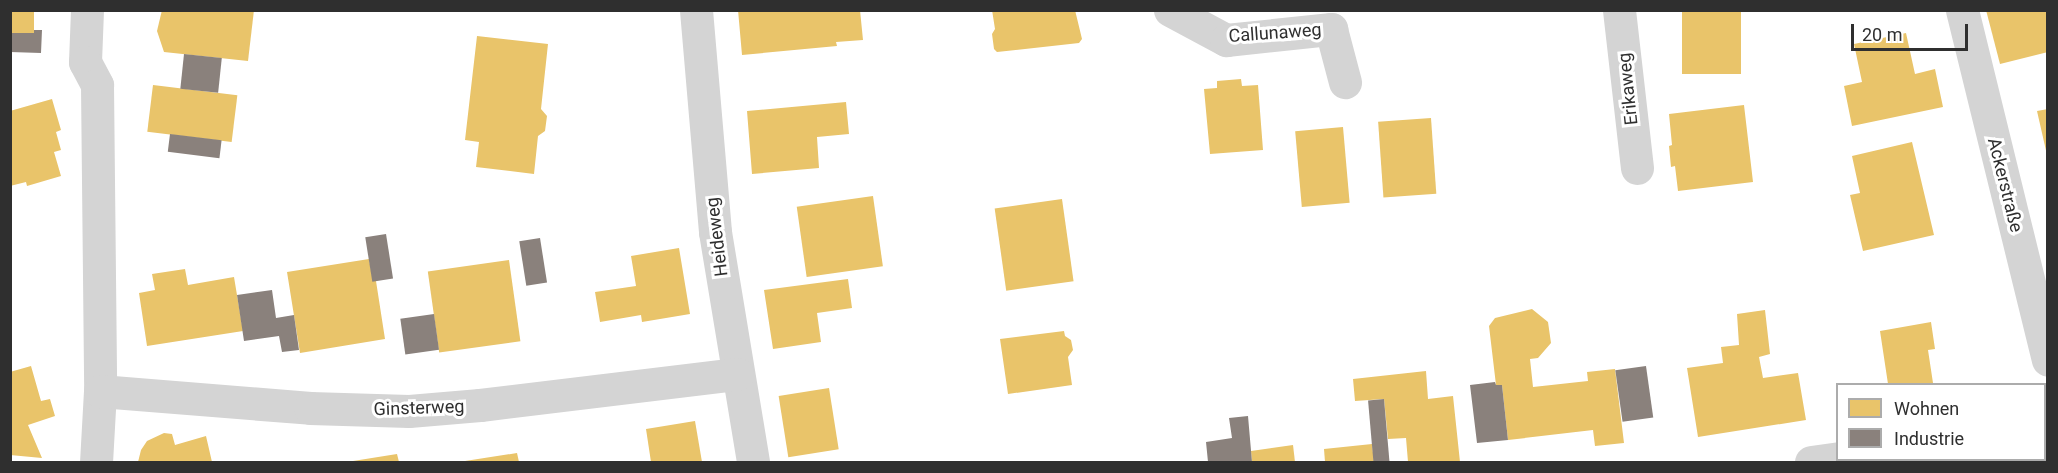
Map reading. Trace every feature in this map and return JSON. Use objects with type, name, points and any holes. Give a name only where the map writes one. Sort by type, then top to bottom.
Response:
[{"type":"street","points":[[87,10],[85,62],[97,85],[100,391],[96,462]]},
{"type":"street","name":"Heideweg","points":[[696,10],[715,232],[753,462]]},
{"type":"street","name":"Callunaweg","points":[[1170,10],[1226,40],[1331,29],[1345,82]]},
{"type":"street","name":"Erikaweg","points":[[1619,10],[1637,168]]},
{"type":"street","name":"Ackerstraße","points":[[1962,10],[2048,360]]},
{"type":"street","name":"Ginsterweg","points":[[100,391],[310,408],[409,411],[480,405],[737,374]]},
{"type":"street","points":[[1811,462],[1836,458]]},
{"type":"shaded area","points":[[2028,461],[2030,462],[1954,462]]},
{"type":"building: Wohnen","points":[[10,10],[34,10],[34,33],[10,33]]},
{"type":"building: Wohnen","points":[[162,10],[254,10],[248,61],[164,52],[157,31]]},
{"type":"building: Wohnen","points":[[738,10],[860,10],[863,40],[836,42],[837,46],[742,55]]},
{"type":"building: Wohnen","points":[[992,10],[1075,10],[1082,39],[1079,43],[997,52],[994,49],[992,34],[995,29]]},
{"type":"building: Wohnen","points":[[1682,10],[1741,10],[1741,74],[1682,74]]},
{"type":"building: Wohnen","points":[[1986,10],[2048,10],[2048,52],[2000,64]]},
{"type":"building: Wohnen","points":[[1906,33],[1915,74],[1935,69],[1943,107],[1852,126],[1844,86],[1862,82],[1854,44]]},
{"type":"building: Wohnen","points":[[477,36],[548,44],[541,109],[547,116],[545,131],[538,136],[534,174],[476,167],[479,142],[465,140]]},
{"type":"building: Wohnen","points":[[1241,79],[1242,86],[1258,85],[1263,150],[1210,154],[1204,89],[1217,88],[1217,81]]},
{"type":"building: Wohnen","points":[[153,85],[237,95],[232,142],[147,132]]},
{"type":"building: Wohnen","points":[[52,99],[61,130],[56,132],[61,150],[54,152],[61,176],[27,186],[26,182],[10,186],[10,111]]},
{"type":"building: Wohnen","points":[[846,102],[849,134],[817,137],[819,168],[752,174],[747,111]]},
{"type":"building: Wohnen","points":[[1744,105],[1753,182],[1678,191],[1675,166],[1671,167],[1669,146],[1672,145],[1669,114]]},
{"type":"building: Wohnen","points":[[2048,109],[2048,154],[2047,155],[2037,111]]},
{"type":"building: Wohnen","points":[[1431,118],[1436,194],[1383,198],[1378,122]]},
{"type":"building: Wohnen","points":[[1343,127],[1350,203],[1302,207],[1295,131]]},
{"type":"building: Wohnen","points":[[1912,142],[1934,235],[1863,251],[1850,195],[1860,193],[1852,156]]},
{"type":"building: Wohnen","points":[[873,196],[883,266],[807,277],[797,207]]},
{"type":"building: Wohnen","points":[[1062,199],[1074,281],[1006,291],[995,208]]},
{"type":"building: Wohnen","points":[[679,248],[690,314],[642,322],[641,315],[600,322],[595,292],[636,286],[631,256]]},
{"type":"building: Wohnen","points":[[369,259],[373,281],[376,281],[385,339],[300,353],[287,272]]},
{"type":"building: Wohnen","points":[[509,260],[520,341],[439,353],[428,271]]},
{"type":"building: Wohnen","points":[[185,269],[188,285],[234,277],[243,331],[147,346],[139,293],[155,290],[152,274]]},
{"type":"building: Wohnen","points":[[848,279],[852,308],[817,313],[821,342],[773,349],[764,290]]},
{"type":"building: Wohnen","points":[[1532,309],[1548,322],[1551,343],[1538,358],[1530,359],[1533,387],[1588,381],[1587,372],[1615,369],[1624,443],[1595,446],[1593,430],[1508,440],[1502,385],[1496,385],[1489,326],[1495,318]]},
{"type":"building: Wohnen","points":[[1765,310],[1770,354],[1759,357],[1763,378],[1798,373],[1806,420],[1698,437],[1687,368],[1723,363],[1721,347],[1739,345],[1737,314]]},
{"type":"building: Wohnen","points":[[1931,322],[1935,349],[1928,350],[1933,383],[1888,383],[1880,331]]},
{"type":"building: Wohnen","points":[[1064,331],[1065,336],[1071,340],[1073,350],[1068,357],[1072,385],[1008,394],[1000,339]]},
{"type":"building: Wohnen","points":[[31,366],[41,401],[50,399],[55,416],[28,425],[42,458],[10,455],[10,372]]},
{"type":"building: Wohnen","points":[[1426,371],[1428,399],[1453,396],[1460,462],[1408,462],[1406,438],[1388,439],[1384,399],[1355,401],[1353,379]]},
{"type":"building: Wohnen","points":[[829,388],[839,449],[788,457],[779,396]]},
{"type":"building: Wohnen","points":[[695,421],[702,462],[651,462],[646,429]]},
{"type":"building: Wohnen","points":[[164,433],[172,434],[175,445],[206,436],[212,462],[138,462],[141,450],[147,441]]},
{"type":"building: Wohnen","points":[[1372,444],[1374,462],[1325,462],[1324,449]]},
{"type":"building: Wohnen","points":[[1293,445],[1295,462],[1252,462],[1251,451]]},
{"type":"building: Wohnen","points":[[517,453],[519,462],[465,462],[465,461]]},
{"type":"building: Wohnen","points":[[397,454],[399,462],[353,462],[353,461]]},
{"type":"building: Industrie","points":[[34,30],[42,30],[41,53],[10,52],[10,33],[34,33]]},
{"type":"building: Industrie","points":[[184,54],[222,58],[218,93],[180,89]]},
{"type":"building: Industrie","points":[[170,134],[222,140],[219,158],[168,152]]},
{"type":"building: Industrie","points":[[386,234],[393,278],[372,282],[365,237]]},
{"type":"building: Industrie","points":[[540,238],[547,282],[526,286],[519,241]]},
{"type":"building: Industrie","points":[[272,290],[276,318],[294,315],[299,350],[282,352],[279,336],[244,341],[237,295]]},
{"type":"building: Industrie","points":[[434,314],[439,350],[405,354],[400,319]]},
{"type":"building: Industrie","points":[[1646,366],[1653,417],[1623,422],[1615,370]]},
{"type":"building: Industrie","points":[[1495,382],[1496,385],[1502,385],[1508,440],[1477,443],[1470,385]]},
{"type":"building: Industrie","points":[[1384,399],[1389,462],[1373,462],[1368,400]]},
{"type":"building: Industrie","points":[[1248,416],[1252,462],[1208,462],[1206,442],[1232,438],[1229,418]]}]
